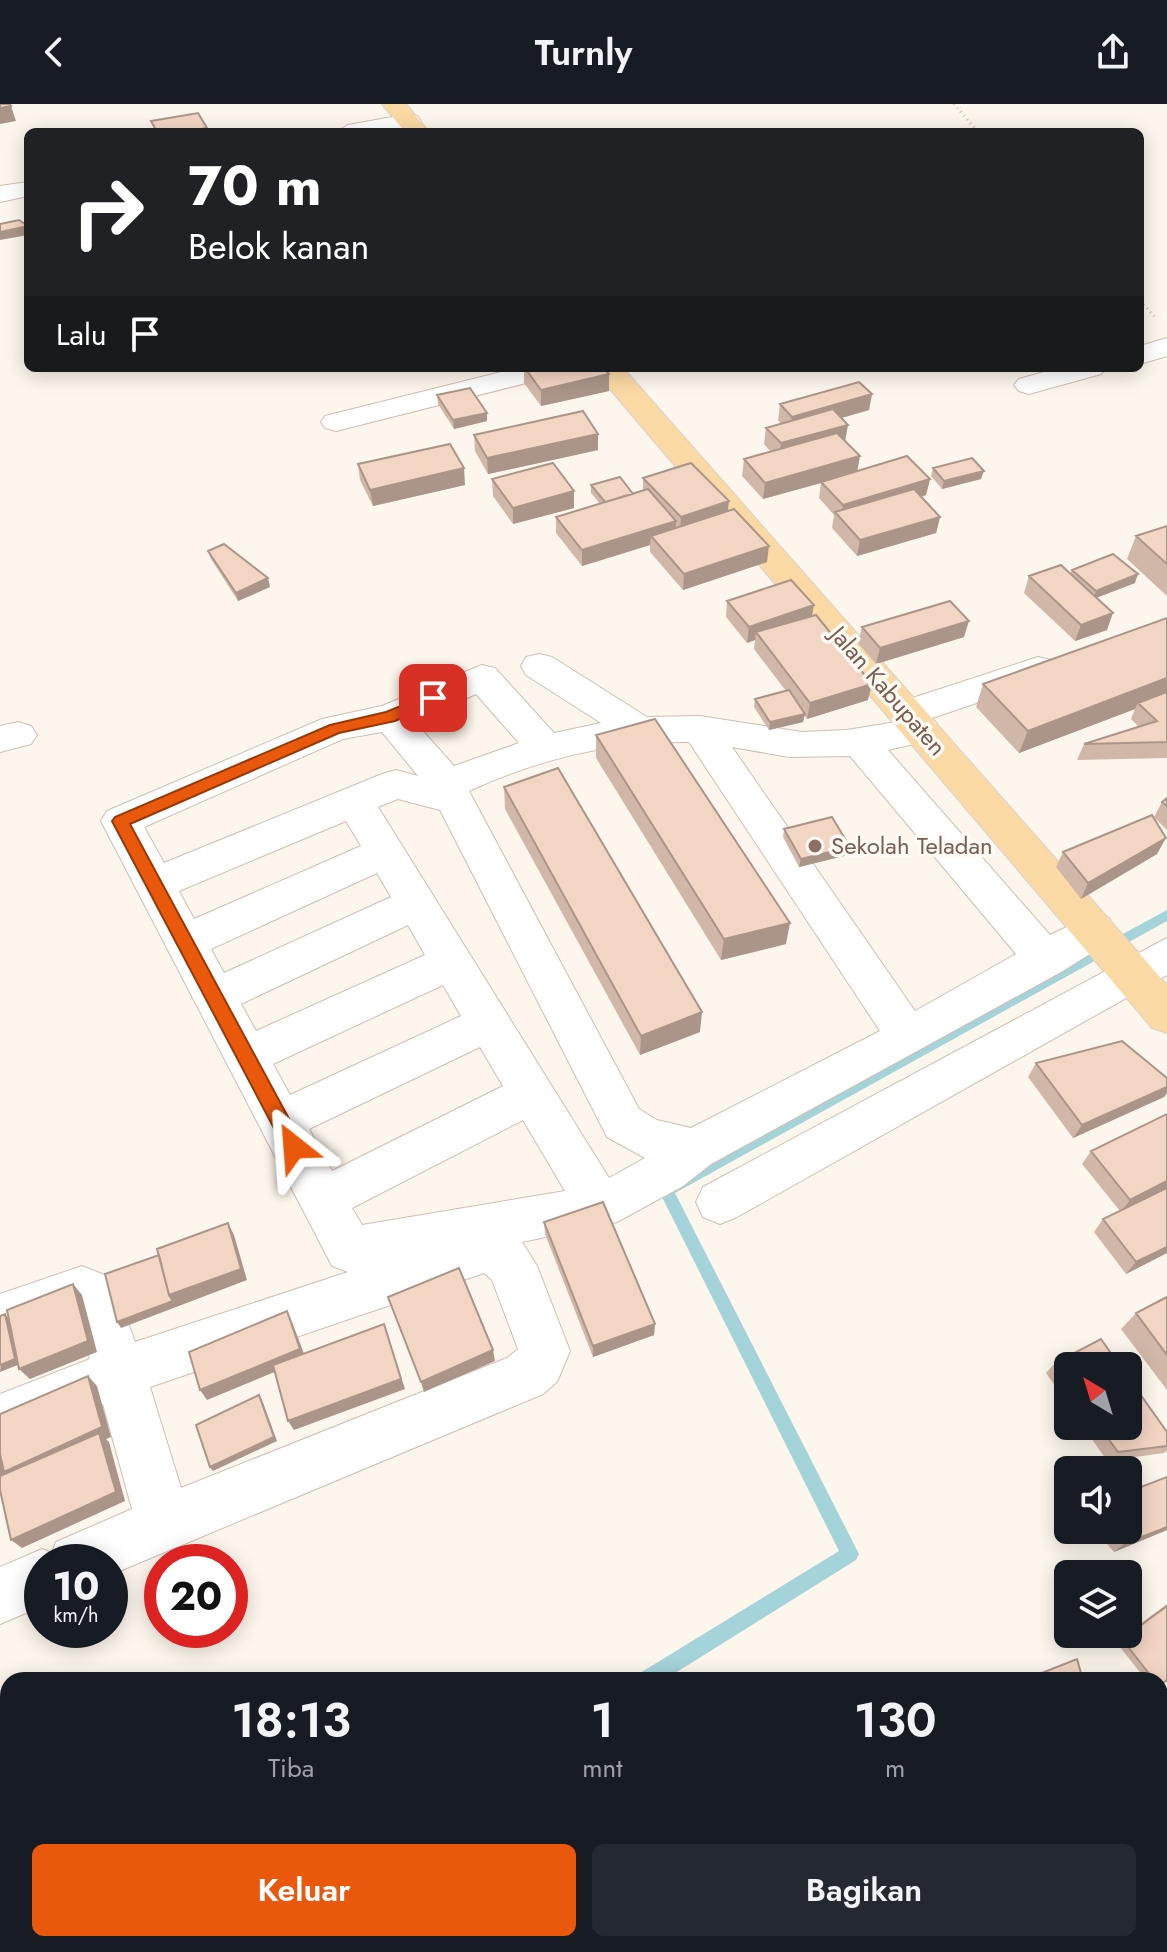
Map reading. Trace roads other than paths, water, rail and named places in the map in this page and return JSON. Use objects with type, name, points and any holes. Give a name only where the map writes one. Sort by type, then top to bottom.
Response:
[{"type":"main road","name":"Jalan Kabupaten","points":[[610,372],[914,721],[1124,953],[1167,1015]]},
{"type":"street","points":[[366,128],[407,119]]},
{"type":"street","points":[[0,194],[24,190]]},
{"type":"street","points":[[1144,354],[1167,347]]},
{"type":"street","points":[[336,422],[536,372]]},
{"type":"street","points":[[1029,385],[1076,372]]},
{"type":"street","points":[[539,666],[638,729]]},
{"type":"street","points":[[154,884],[396,784],[438,789],[547,750],[638,729],[700,729],[800,745],[861,744],[1043,667]]},
{"type":"street","points":[[547,750],[482,677],[390,717],[335,728],[121,821],[349,1250],[600,1207],[666,1171],[694,1149],[908,1037],[1046,960],[1124,953]]},
{"type":"street","points":[[390,717],[438,789],[454,799],[623,1123],[646,1138],[694,1149]]},
{"type":"street","points":[[700,729],[908,1037]]},
{"type":"street","points":[[861,744],[1046,960]]},
{"type":"street","points":[[354,801],[600,1207]]},
{"type":"street","points":[[185,942],[386,852]]},
{"type":"street","points":[[214,997],[416,903]]},
{"type":"street","points":[[720,1202],[1124,953]]},
{"type":"street","points":[[246,1056],[451,962]]},
{"type":"street","points":[[280,1121],[488,1023]]},
{"type":"street","points":[[322,1199],[531,1094]]},
{"type":"street","points":[[0,1420],[120,1372],[484,1250],[499,1253],[512,1266],[544,1351],[539,1364],[525,1376],[117,1544]]},
{"type":"street","points":[[0,1318],[82,1290],[94,1295],[164,1523]]},
{"type":"street","points":[[0,1596],[24,1585]]},
{"type":"waterway","points":[[660,1672],[850,1554],[666,1190],[1167,915]]},
{"type":"place","name":"Sekolah Teladan","points":[[815,846]]}]
